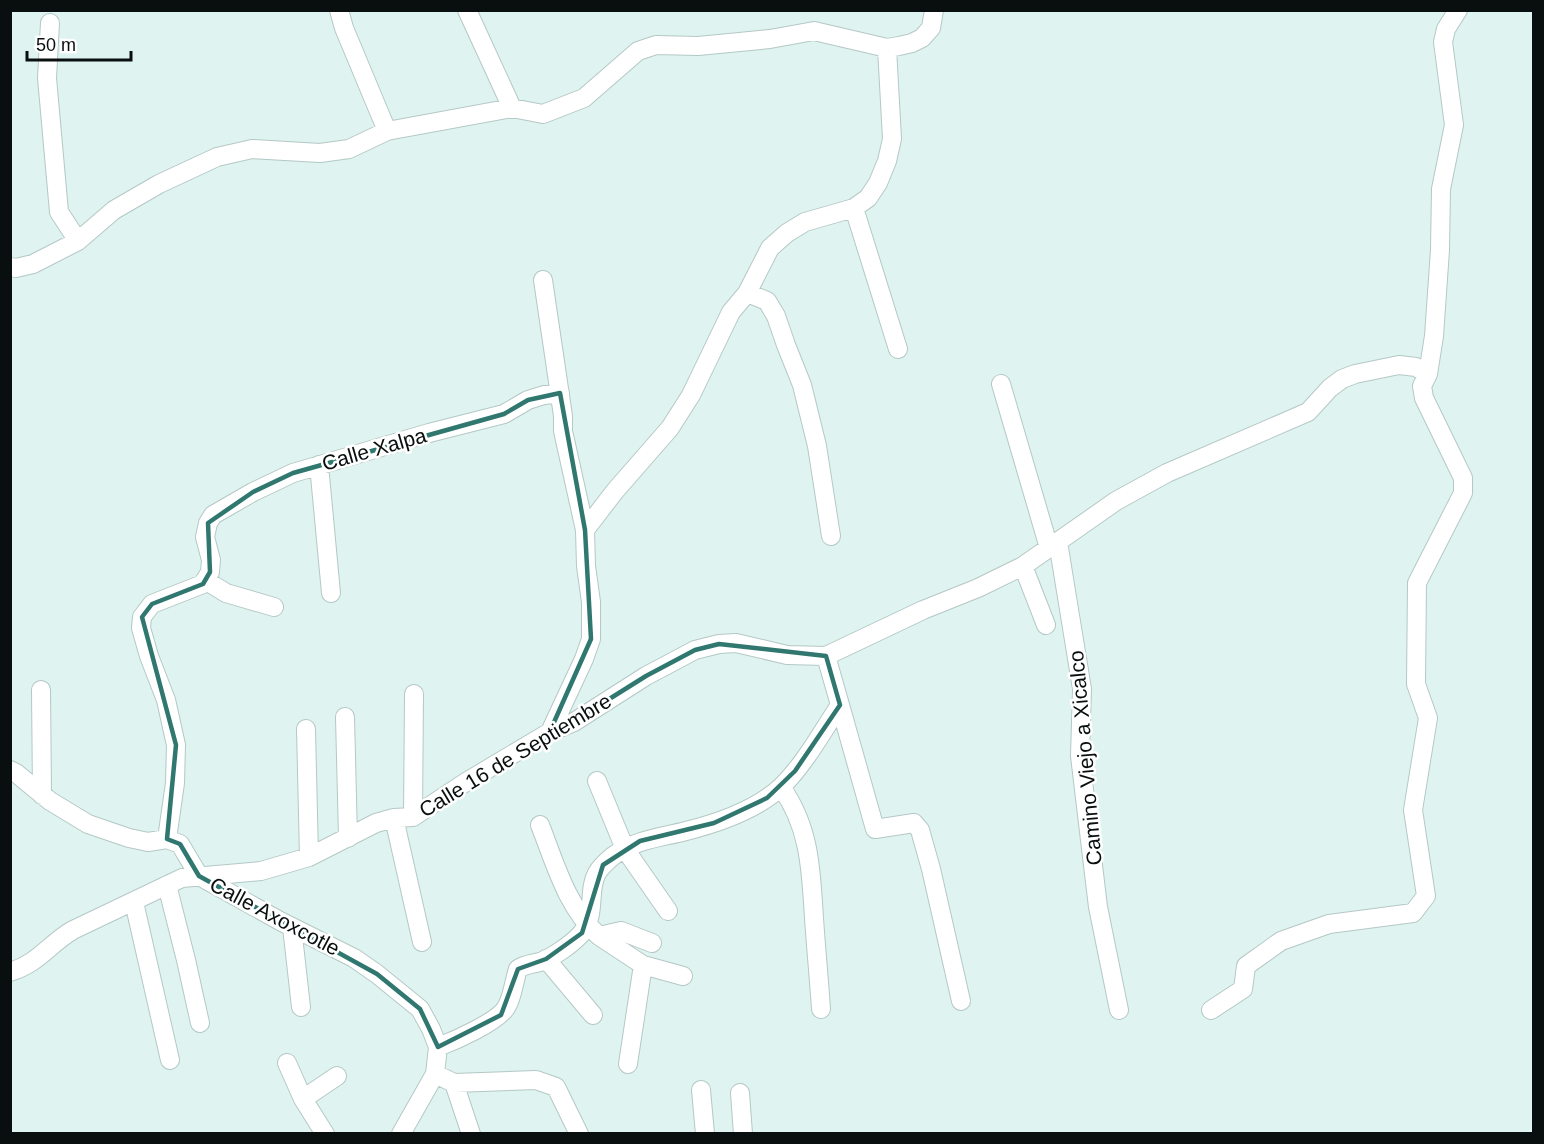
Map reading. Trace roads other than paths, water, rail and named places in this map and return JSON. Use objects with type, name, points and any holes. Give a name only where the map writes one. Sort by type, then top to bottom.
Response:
[{"type":"street","points":[[339,10],[344,28],[387,131]]},
{"type":"street","points":[[467,10],[512,108]]},
{"type":"street","points":[[10,267],[33,264],[78,241],[114,210],[159,184],[217,158],[252,149],[320,153],[349,149],[387,131],[512,108],[543,114],[584,98],[638,51],[656,45],[698,46],[770,39],[814,31],[887,48],[899,46],[922,38],[931,28],[934,10]]},
{"type":"street","points":[[1211,1010],[1243,989],[1246,966],[1281,941],[1329,924],[1413,913],[1426,896],[1413,810],[1428,718],[1416,684],[1417,583],[1463,493],[1463,478],[1424,398],[1422,386],[1428,374],[1434,336],[1440,250],[1441,189],[1454,125],[1443,42],[1446,29],[1458,10]]},
{"type":"street","points":[[50,23],[47,78],[59,212],[78,241]]},
{"type":"street","points":[[585,530],[615,491],[670,428],[691,394],[731,312],[747,293],[770,248],[805,222],[854,208],[868,198],[878,183],[887,161],[892,139],[887,48]]},
{"type":"street","points":[[854,208],[898,349]]},
{"type":"street","points":[[543,280],[560,393],[563,431],[585,530],[586,566],[591,602],[591,639],[550,732]]},
{"type":"street","points":[[747,293],[767,301],[776,316],[802,385],[817,446],[831,536]]},
{"type":"street","points":[[962,1001],[920,830],[914,823],[875,829],[826,656],[1023,566],[1116,501],[1167,473],[1308,411],[1342,379],[1399,365],[1416,367],[1428,374]]},
{"type":"street","name":"Camino Viejo a Xicalco","points":[[1000,384],[1053,545],[1082,689],[1080,756],[1098,907],[1119,1010]]},
{"type":"street","name":"Calle Xalpa","points":[[205,580],[210,572],[211,561],[205,537],[208,523],[213,515],[253,492],[293,473],[429,433],[504,414],[528,400],[560,393]]},
{"type":"street","points":[[320,465],[331,593]]},
{"type":"street","points":[[1023,566],[1046,625]]},
{"type":"street","points":[[10,770],[50,801],[98,828],[148,842],[167,838],[176,745],[166,700],[141,628],[142,617],[153,604],[202,584],[205,580],[226,593],[274,607]]},
{"type":"street","name":"Calle 16 de Septiembre","points":[[10,972],[42,955],[62,936],[182,878],[261,871],[309,857],[376,823],[413,816],[550,732],[573,722],[646,676],[695,650],[736,642],[787,655],[826,656]]},
{"type":"street","points":[[41,690],[42,795]]},
{"type":"street","points":[[413,816],[414,694]]},
{"type":"street","points":[[593,931],[590,914],[593,886],[596,874],[603,865],[640,841],[714,823],[767,798],[795,771],[840,705]]},
{"type":"street","points":[[345,717],[348,838]]},
{"type":"street","points":[[306,729],[309,857]]},
{"type":"street","points":[[597,781],[625,849],[668,911]]},
{"type":"street","points":[[781,787],[790,800],[802,828],[810,859],[821,1009]]},
{"type":"street","points":[[394,818],[423,942]]},
{"type":"street","points":[[540,825],[568,894],[593,931],[643,965],[683,976]]},
{"type":"street","name":"Calle Axoxcotle","points":[[167,838],[180,844],[199,876],[354,958],[377,974],[420,1010],[438,1047]]},
{"type":"street","points":[[167,885],[200,1023]]},
{"type":"street","points":[[134,902],[170,1060]]},
{"type":"street","points":[[292,927],[301,1007]]},
{"type":"street","points":[[401,1134],[435,1074],[438,1047],[459,1040],[501,1015],[507,1007],[518,969],[546,959],[577,938],[593,931],[621,931],[652,943]]},
{"type":"street","points":[[546,959],[593,1015]]},
{"type":"street","points":[[628,1064],[643,965]]},
{"type":"street","points":[[287,1063],[303,1100],[325,1134]]},
{"type":"street","points":[[435,1074],[454,1083],[536,1080],[555,1087],[579,1134]]},
{"type":"street","points":[[303,1100],[337,1076]]},
{"type":"street","points":[[454,1083],[471,1134]]},
{"type":"street","points":[[701,1090],[705,1134]]},
{"type":"street","points":[[740,1093],[743,1134]]}]
